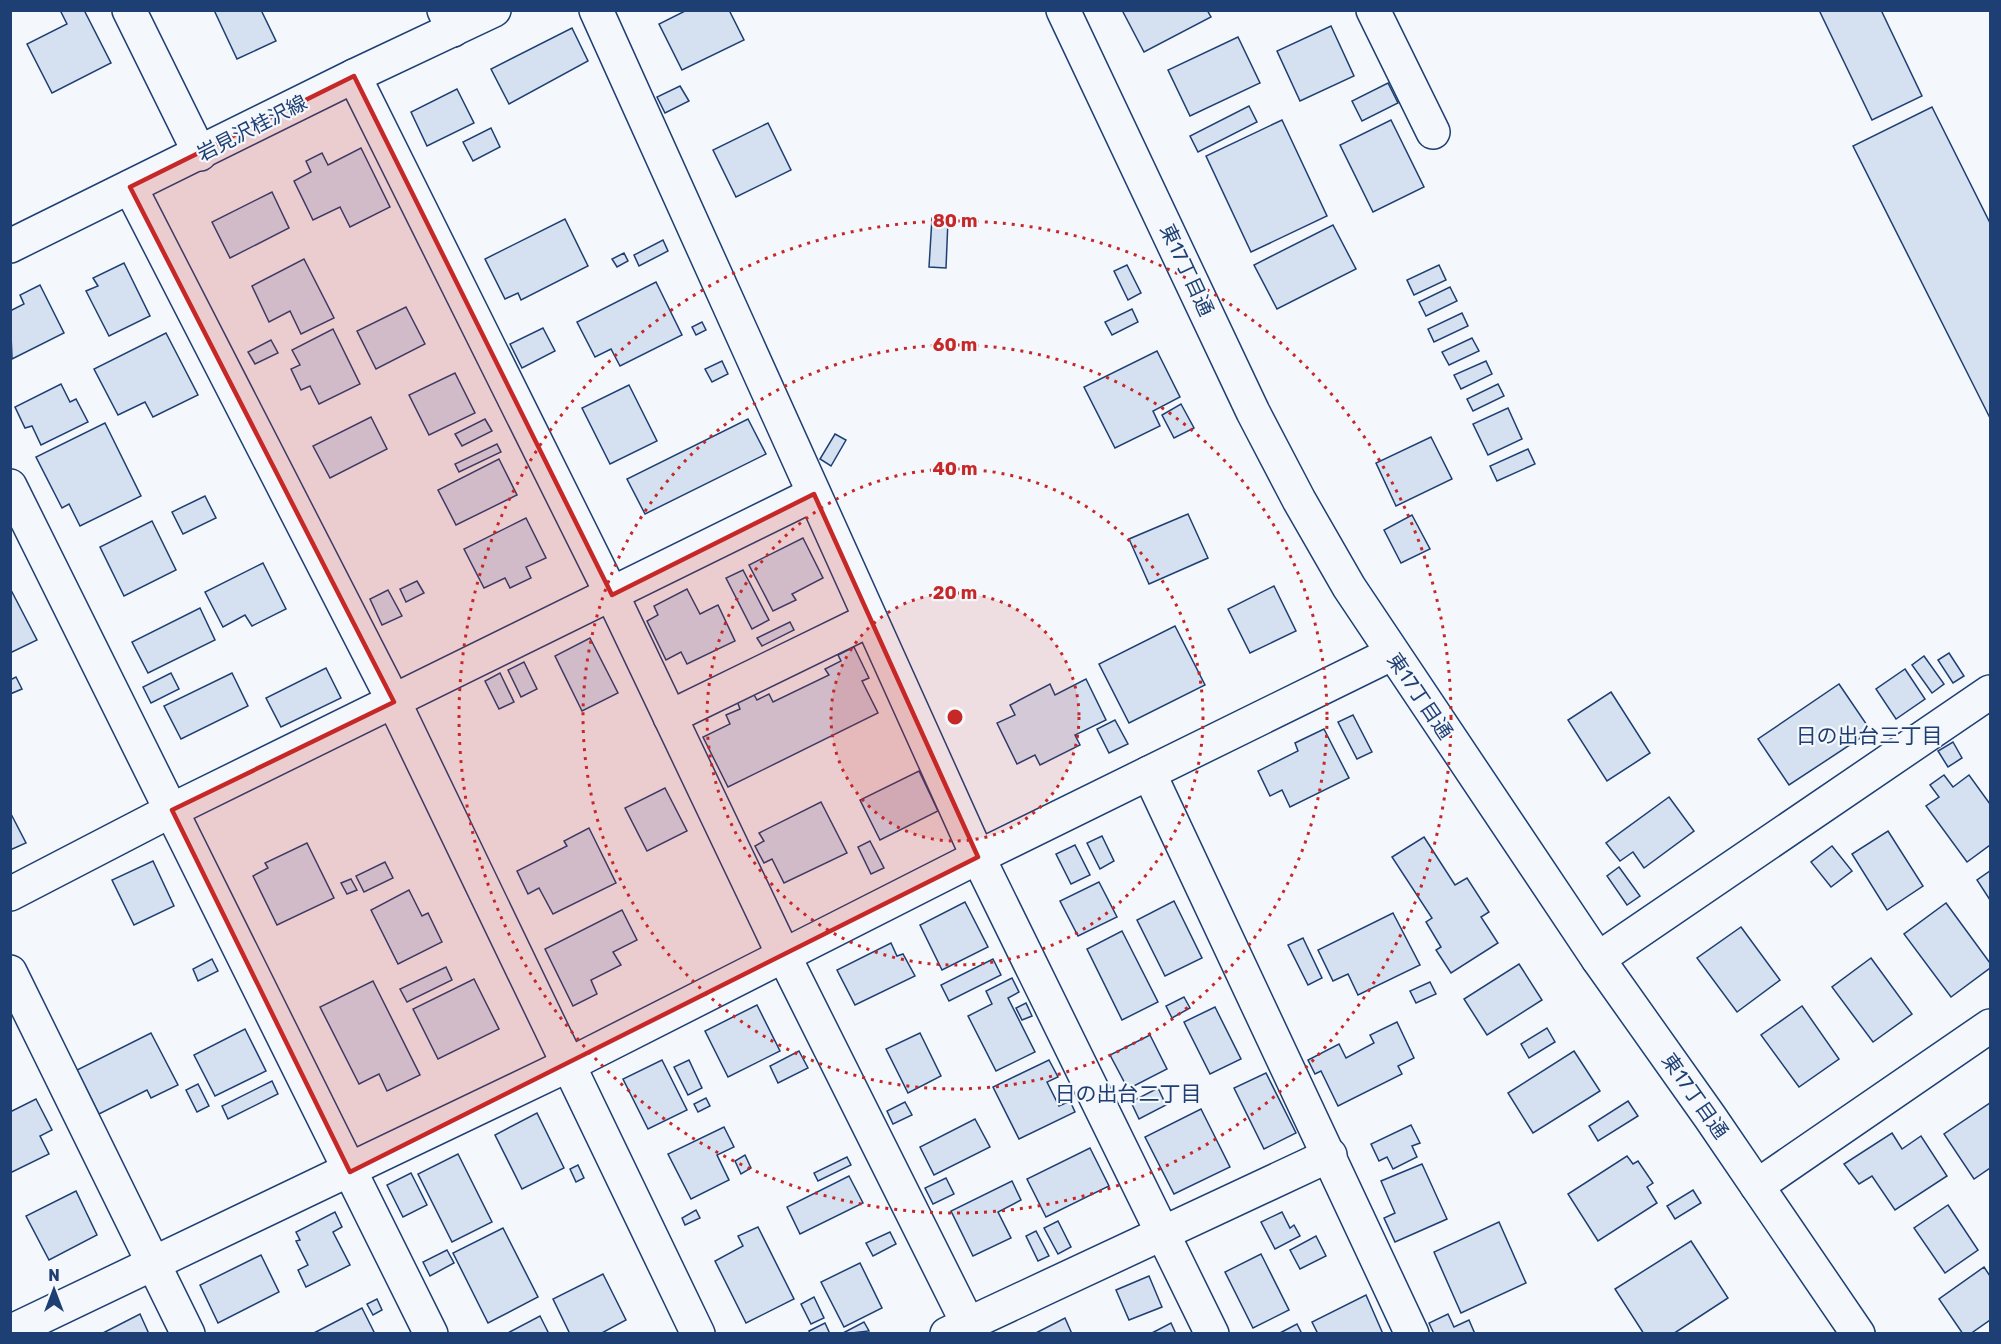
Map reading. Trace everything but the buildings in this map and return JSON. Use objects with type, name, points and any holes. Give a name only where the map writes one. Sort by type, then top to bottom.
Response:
[{"type":"street","points":[[129,10],[200,154]]},
{"type":"street","name":"岩見沢桂沢線","points":[[10,246],[354,76],[448,20],[494,10]]},
{"type":"street","points":[[596,10],[869,620],[978,856],[1165,1232],[1212,1334]]},
{"type":"street","name":"東17丁目通","points":[[1063,10],[1258,422],[1332,558],[1391,654],[1598,959],[1858,1334]]},
{"type":"street","points":[[1373,10],[1433,132]]},
{"type":"street","points":[[354,76],[612,595],[962,1330],[1330,1155]]},
{"type":"street","points":[[130,188],[394,702],[698,1334]]},
{"type":"street","points":[[10,486],[431,1334]]},
{"type":"street","points":[[10,894],[172,810],[814,495]]},
{"type":"street","points":[[670,717],[869,620]]},
{"type":"street","points":[[10,1332],[350,1172],[570,1064],[978,856],[1391,654]]},
{"type":"street","points":[[1598,959],[1990,692]]},
{"type":"street","points":[[1149,772],[1412,1334]]},
{"type":"street","points":[[10,972],[188,1334]]},
{"type":"street","points":[[1757,1186],[1990,1026]]},
{"type":"highlighted area","points":[[354,76],[612,595],[814,494],[978,857],[350,1172],[172,810],[394,702],[130,187]]},
{"type":"district","name":"日の出台三丁目","points":[[1869,735]]},
{"type":"district","name":"日の出台二丁目","points":[[1128,1093]]}]
